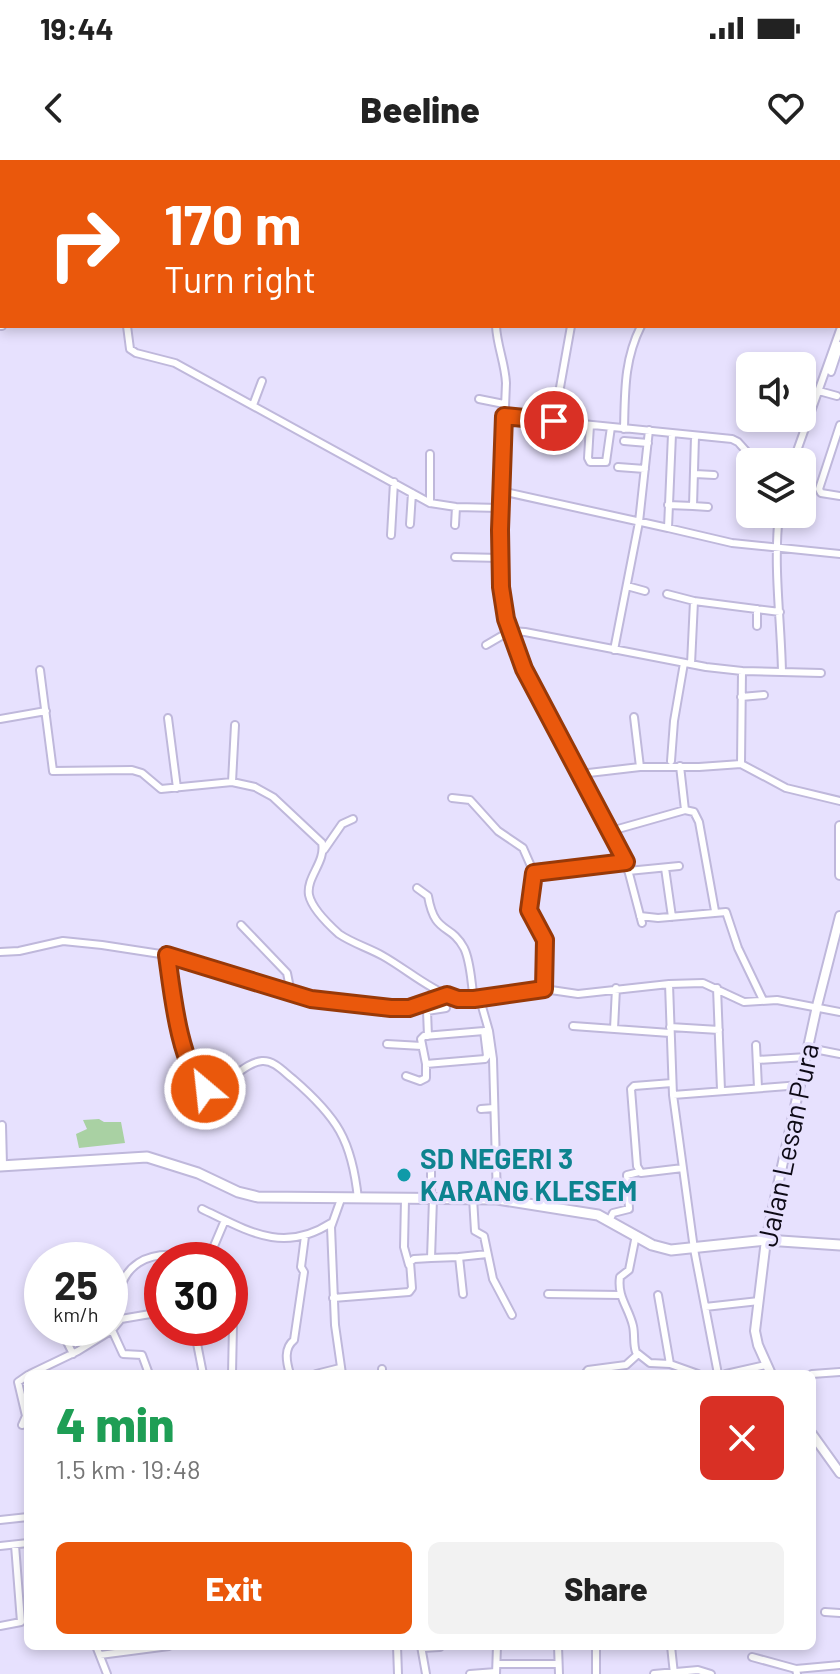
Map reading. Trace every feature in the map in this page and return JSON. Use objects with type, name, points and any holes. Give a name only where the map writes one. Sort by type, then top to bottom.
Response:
[{"type":"main road","points":[[2,1166],[147,1157],[198,1173],[252,1197],[497,1199],[610,1219],[663,1249],[694,1249],[766,1240],[840,1245]]},
{"type":"street","points":[[127,328],[130,349],[136,353],[175,363],[430,503],[500,508]]},
{"type":"street","points":[[496,328],[497,344],[505,369],[500,508],[501,587],[506,619],[524,669],[626,862],[641,919],[726,912],[738,948],[761,996]]},
{"type":"street","points":[[554,421],[571,328]]},
{"type":"street","points":[[624,429],[625,372],[640,328]]},
{"type":"street","points":[[798,448],[840,330]]},
{"type":"street","points":[[831,372],[838,361],[840,345]]},
{"type":"street","points":[[253,405],[262,381]]},
{"type":"street","points":[[819,391],[837,396]]},
{"type":"street","points":[[479,399],[504,404]]},
{"type":"street","points":[[504,416],[695,436],[738,442],[743,448]]},
{"type":"street","points":[[590,425],[588,458],[597,464],[606,462],[611,427]]},
{"type":"street","points":[[840,425],[819,489],[821,493],[840,496]]},
{"type":"street","points":[[614,650],[639,522],[649,430]]},
{"type":"street","points":[[668,528],[672,434]]},
{"type":"street","points":[[693,506],[695,436]]},
{"type":"street","points":[[624,441],[648,443]]},
{"type":"street","points":[[430,454],[430,503]]},
{"type":"street","points":[[618,467],[645,469]]},
{"type":"street","points":[[695,474],[714,475]]},
{"type":"street","points":[[391,535],[394,482]]},
{"type":"street","points":[[501,491],[732,543],[840,554]]},
{"type":"street","points":[[410,524],[412,493]]},
{"type":"street","points":[[632,493],[642,494]]},
{"type":"street","points":[[668,505],[708,507]]},
{"type":"street","points":[[455,525],[456,507]]},
{"type":"street","points":[[777,528],[775,546],[782,672]]},
{"type":"street","points":[[455,557],[501,558]]},
{"type":"street","points":[[627,586],[645,591]]},
{"type":"street","points":[[667,594],[694,601],[780,612]]},
{"type":"street","points":[[671,761],[674,721],[687,664],[694,601]]},
{"type":"street","points":[[757,609],[757,626]]},
{"type":"street","points":[[486,645],[510,631],[687,664],[742,671],[821,673]]},
{"type":"street","points":[[40,670],[53,771],[138,771],[157,787],[232,782],[269,794],[320,839],[323,851]]},
{"type":"street","points":[[742,671],[741,697],[748,767]]},
{"type":"street","points":[[741,697],[764,695]]},
{"type":"street","points":[[0,719],[46,711]]},
{"type":"street","points":[[634,717],[640,767]]},
{"type":"street","points":[[168,718],[170,753],[177,788]]},
{"type":"street","points":[[232,782],[235,725]]},
{"type":"street","points":[[680,766],[685,810]]},
{"type":"street","points":[[580,774],[640,767],[748,767],[786,788],[840,801]]},
{"type":"street","points":[[452,798],[470,800],[498,831],[523,848],[534,873],[529,910],[545,940],[544,989]]},
{"type":"street","points":[[611,831],[685,810],[694,812],[699,822],[715,911]]},
{"type":"street","points":[[353,819],[342,824],[323,851],[309,888],[311,900],[341,935],[382,955],[447,995],[474,999],[544,989],[578,994],[616,988],[703,983],[742,1002],[761,996],[840,1012]]},
{"type":"street","points":[[840,826],[840,875]]},
{"type":"street","points":[[534,873],[626,862]]},
{"type":"street","points":[[628,871],[679,866]]},
{"type":"street","points":[[665,868],[672,917]]},
{"type":"street","points":[[417,888],[428,896],[437,924],[464,948],[474,999],[481,1003],[494,1067],[497,1199]]},
{"type":"street","name":"Jalan Lesan Pura","points":[[768,1370],[756,1340],[766,1240],[840,916]]},
{"type":"street","points":[[241,925],[287,973],[291,993]]},
{"type":"street","points":[[0,952],[63,941],[167,955],[311,999],[404,1008],[447,995]]},
{"type":"street","points":[[167,955],[180,1032],[202,1088],[212,1089],[258,1062],[278,1066],[325,1107],[338,1125],[354,1165],[358,1199]]},
{"type":"street","points":[[669,984],[673,1095],[694,1249],[717,1370]]},
{"type":"street","points":[[614,1029],[616,988]]},
{"type":"street","points":[[717,988],[721,1090]]},
{"type":"street","points":[[428,1036],[427,1011],[446,1008]]},
{"type":"street","points":[[573,1026],[719,1030]]},
{"type":"street","points":[[406,1076],[423,1080],[426,1064],[421,1039],[486,1031]]},
{"type":"street","points":[[426,1064],[485,1059],[486,1031]]},
{"type":"street","points":[[387,1044],[422,1046]]},
{"type":"street","points":[[756,1045],[758,1088]]},
{"type":"street","points":[[757,1060],[808,1053],[840,1054]]},
{"type":"street","points":[[639,1172],[631,1089],[634,1086],[672,1083]]},
{"type":"street","points":[[673,1095],[801,1085]]},
{"type":"street","points":[[481,1109],[494,1108]]},
{"type":"street","points":[[2,1125],[2,1166]]},
{"type":"street","points":[[610,1219],[613,1213],[629,1209],[627,1175],[683,1168]]},
{"type":"street","points":[[431,1171],[431,1258]]},
{"type":"street","points":[[473,1198],[475,1231],[484,1236],[493,1279],[512,1315]]},
{"type":"street","points":[[341,1199],[331,1223],[333,1298],[341,1370]]},
{"type":"street","points":[[333,1298],[409,1292],[412,1288],[404,1247],[405,1199]]},
{"type":"street","points":[[202,1209],[273,1239],[305,1236],[331,1223]]},
{"type":"street","points":[[216,1242],[225,1220]]},
{"type":"street","points":[[636,1235],[629,1270],[619,1280],[620,1295],[632,1323],[637,1355],[650,1363],[670,1364],[687,1370]]},
{"type":"street","points":[[289,1370],[286,1354],[288,1345],[294,1340],[304,1272],[301,1266],[305,1236]]},
{"type":"street","points":[[409,1265],[414,1259],[487,1254]]},
{"type":"street","points":[[459,1257],[463,1294]]},
{"type":"street","points":[[128,1276],[136,1263],[144,1258]]},
{"type":"street","points":[[548,1294],[620,1295]]},
{"type":"street","points":[[658,1295],[670,1364]]},
{"type":"street","points":[[705,1307],[759,1301]]},
{"type":"street","points":[[69,1346],[73,1354]]},
{"type":"street","points":[[38,1370],[86,1346]]},
{"type":"street","points":[[119,1346],[123,1354],[144,1357],[148,1370]]},
{"type":"street","points":[[198,1346],[202,1370]]},
{"type":"street","points":[[232,1370],[233,1346]]},
{"type":"street","points":[[588,1370],[628,1364],[637,1355]]},
{"type":"street","points":[[816,1374],[840,1372]]},
{"type":"street","points":[[24,1377],[18,1381],[24,1407]]},
{"type":"street","points":[[22,1425],[24,1420]]},
{"type":"street","points":[[816,1442],[840,1473]]},
{"type":"street","points":[[0,1520],[24,1517]]},
{"type":"street","points":[[0,1546],[24,1544]]},
{"type":"street","points":[[0,1626],[21,1622],[15,1545]]},
{"type":"street","points":[[825,1612],[840,1613]]},
{"type":"street","points":[[98,1650],[107,1674]]},
{"type":"street","points":[[100,1655],[138,1650]]},
{"type":"street","points":[[397,1650],[398,1674]]},
{"type":"street","points":[[422,1650],[426,1674]]},
{"type":"street","points":[[558,1650],[559,1674]]},
{"type":"street","points":[[596,1650],[596,1674]]},
{"type":"street","points":[[671,1650],[674,1673]]},
{"type":"street","points":[[752,1657],[797,1671],[840,1665]]},
{"type":"street","points":[[470,1674],[558,1664]]},
{"type":"street","points":[[654,1674],[698,1670],[711,1674]]},
{"type":"green space","points":[[83,1120],[121,1122],[125,1143],[79,1148],[76,1134],[87,1129]]},
{"type":"place","name":"SD NEGERI 3 KARANG KLESEM","points":[[404,1175]]},
{"type":"route","points":[[205,1089],[192,1067],[180,1032],[167,955],[311,999],[391,1008],[409,1008],[447,995],[474,999],[544,989],[545,940],[529,910],[534,873],[626,862],[524,669],[506,619],[501,587],[500,530],[504,416],[554,421]]}]
